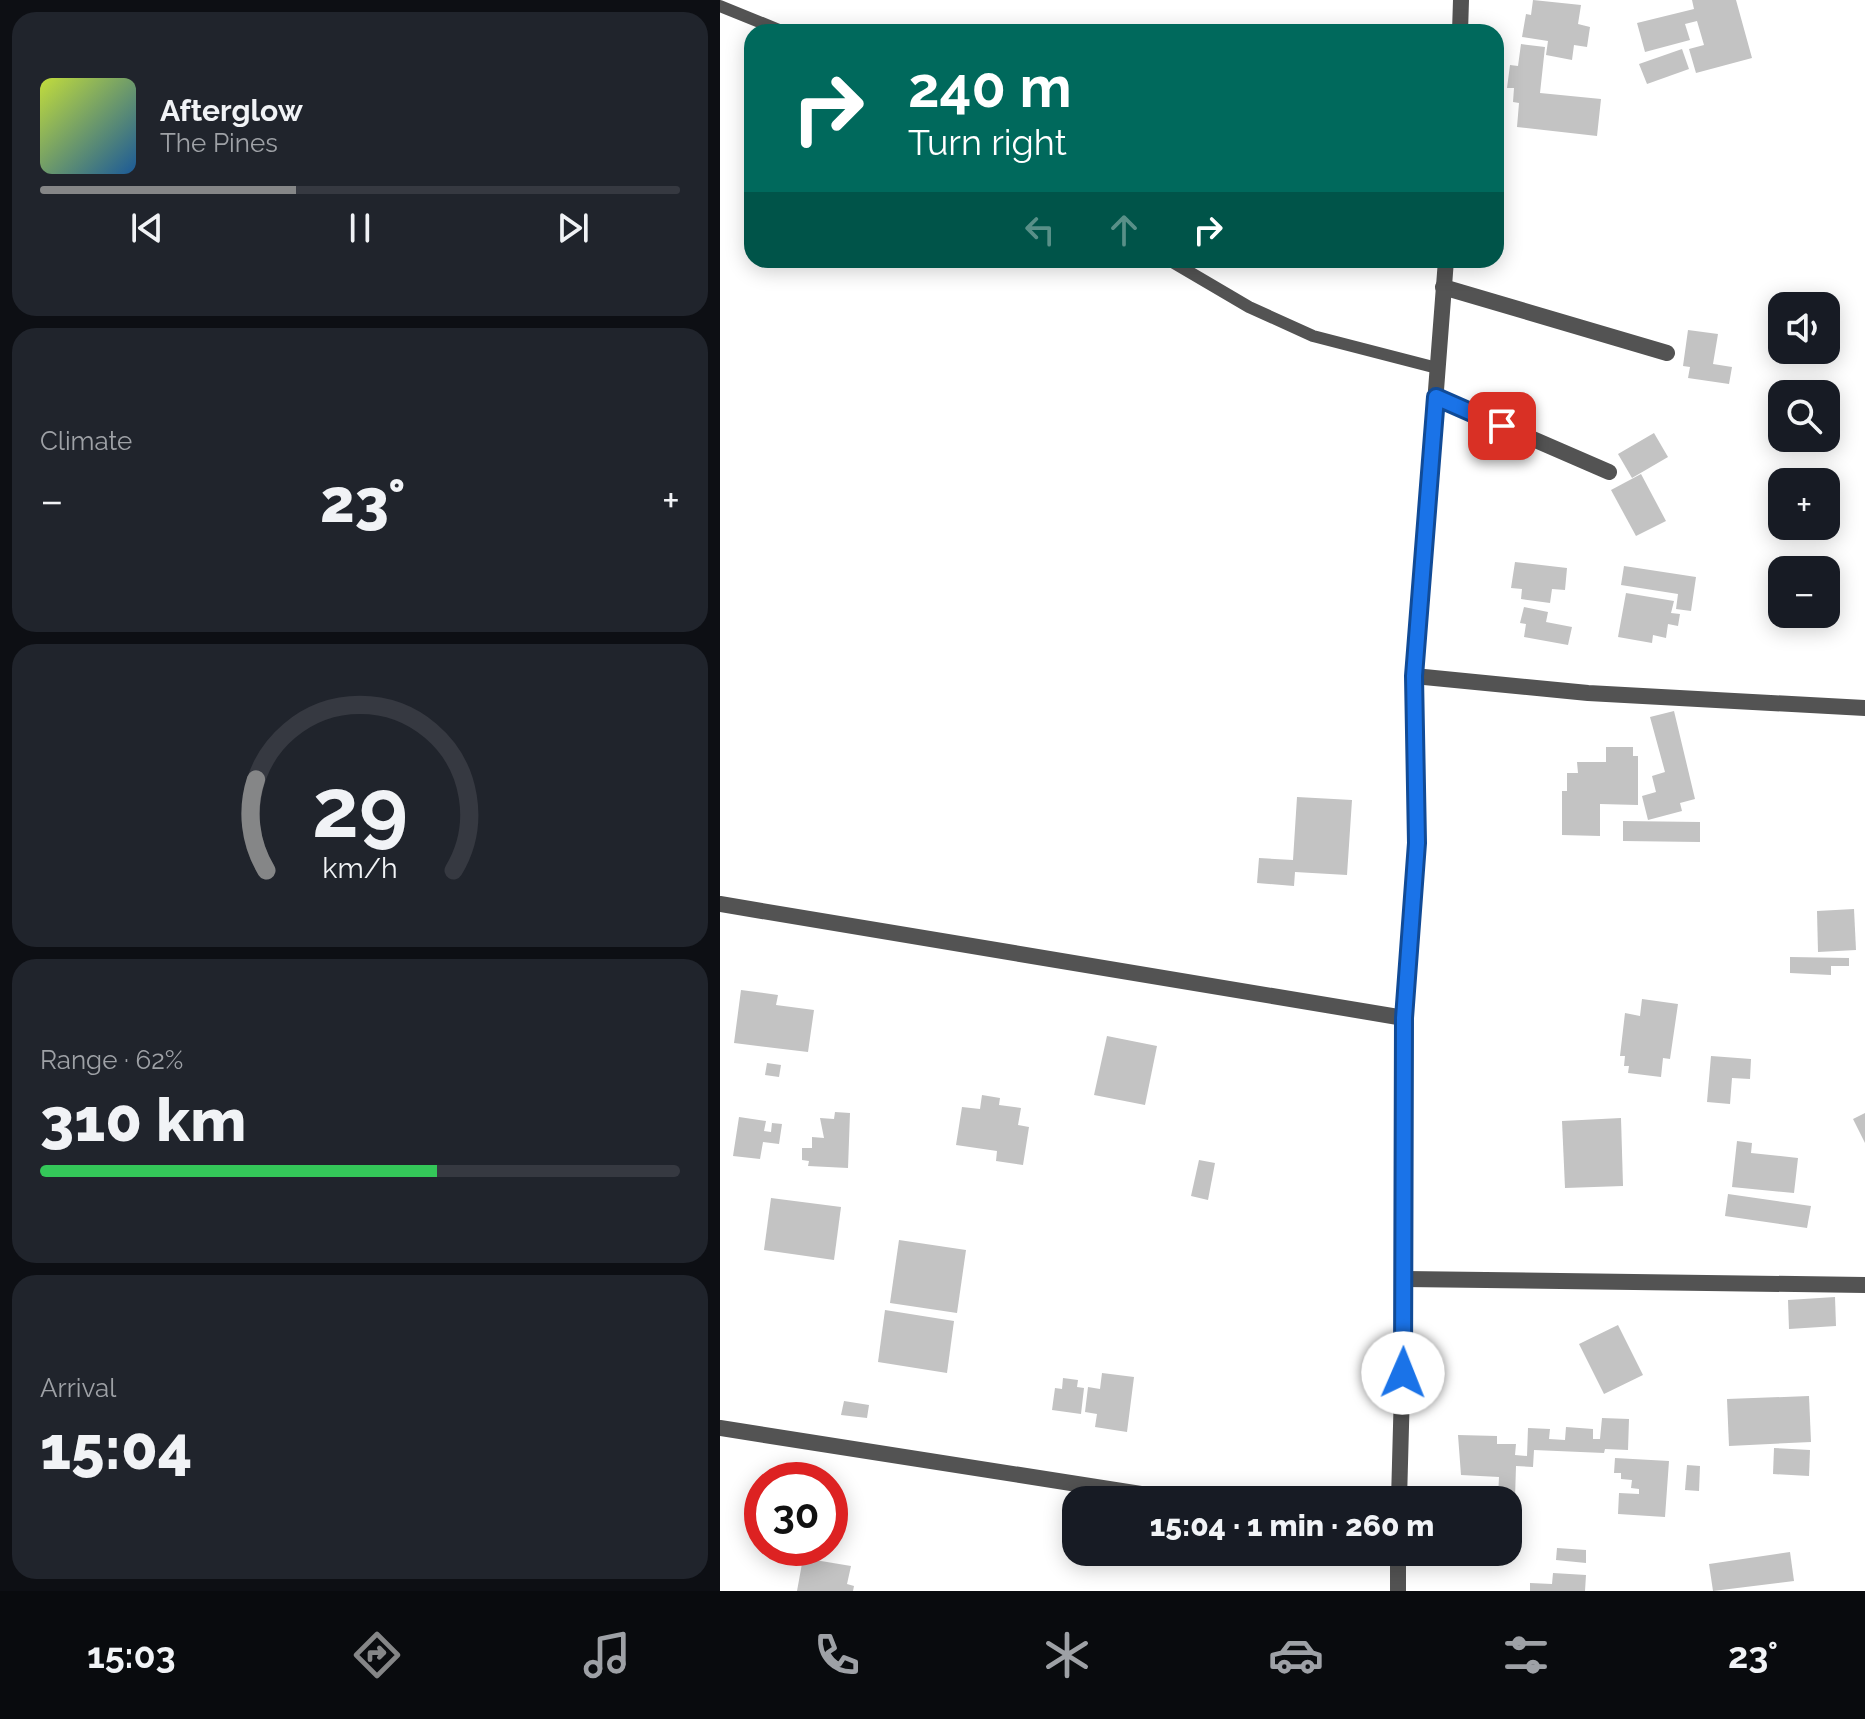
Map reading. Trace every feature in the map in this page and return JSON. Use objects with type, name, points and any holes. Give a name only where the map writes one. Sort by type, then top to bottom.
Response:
[{"type":"street","points":[[1460,24],[1461,0]]},
{"type":"street","points":[[1399,1486],[1405,1279],[1404,1018],[1417,843],[1414,676],[1445,268]]},
{"type":"street","points":[[1443,287],[1667,353]]},
{"type":"street","points":[[1436,397],[1609,472]]},
{"type":"street","points":[[1414,676],[1588,693],[1865,708]]},
{"type":"street","points":[[720,904],[1404,1018]]},
{"type":"street","points":[[1405,1279],[1865,1285]]},
{"type":"street","points":[[720,1428],[1090,1486]]},
{"type":"street","points":[[1398,1566],[1398,1591]]},
{"type":"lane","points":[[720,6],[764,24]]},
{"type":"lane","points":[[1183,268],[1249,307],[1313,336],[1437,368]]},
{"type":"building","points":[[1533,0],[1581,5],[1578,24],[1590,27],[1587,47],[1574,45],[1572,60],[1546,55],[1548,41],[1522,37],[1526,14],[1531,15]]},
{"type":"building","points":[[1692,0],[1736,0],[1752,58],[1696,73],[1689,49],[1704,45],[1697,21],[1685,24],[1690,40],[1645,52],[1637,23],[1694,9]]},
{"type":"building","points":[[1521,44],[1545,47],[1540,93],[1601,99],[1597,136],[1517,127],[1519,103],[1513,102],[1514,88],[1507,88],[1510,65],[1518,66]]},
{"type":"building","points":[[1682,49],[1689,69],[1647,84],[1639,64]]},
{"type":"building","points":[[1688,330],[1718,334],[1713,364],[1732,367],[1729,384],[1688,378],[1690,367],[1683,366]]},
{"type":"building","points":[[1654,433],[1668,457],[1632,478],[1618,454]]},
{"type":"building","points":[[1641,474],[1666,521],[1636,536],[1611,490]]},
{"type":"building","points":[[1515,562],[1567,568],[1565,590],[1552,589],[1550,603],[1521,599],[1522,589],[1511,588]]},
{"type":"building","points":[[1624,566],[1696,577],[1691,611],[1676,609],[1678,594],[1621,585]]},
{"type":"building","points":[[1626,593],[1674,601],[1671,613],[1680,614],[1678,626],[1668,624],[1666,638],[1653,635],[1652,643],[1618,637]]},
{"type":"building","points":[[1524,607],[1548,612],[1546,622],[1572,627],[1568,645],[1524,637],[1526,624],[1520,623]]},
{"type":"building","points":[[1674,711],[1695,799],[1680,803],[1682,811],[1648,820],[1642,796],[1656,792],[1652,776],[1665,772],[1650,717]]},
{"type":"building","points":[[1606,747],[1633,747],[1633,756],[1638,756],[1638,805],[1600,804],[1600,836],[1562,835],[1562,791],[1567,791],[1567,773],[1578,773],[1577,762],[1606,762]]},
{"type":"building","points":[[1297,797],[1352,800],[1347,875],[1295,872],[1294,886],[1257,883],[1259,858],[1293,860]]},
{"type":"building","points":[[1623,821],[1700,822],[1700,842],[1623,841]]},
{"type":"building","points":[[1854,909],[1856,950],[1818,952],[1817,911]]},
{"type":"building","points":[[1790,957],[1849,958],[1849,966],[1831,966],[1831,975],[1790,973]]},
{"type":"building","points":[[741,990],[778,995],[776,1005],[814,1010],[808,1052],[734,1043]]},
{"type":"building","points":[[1642,999],[1678,1004],[1670,1059],[1663,1058],[1661,1077],[1628,1073],[1629,1066],[1624,1066],[1625,1056],[1620,1056],[1625,1013],[1640,1016]]},
{"type":"building","points":[[1107,1036],[1157,1046],[1145,1105],[1094,1095]]},
{"type":"building","points":[[1711,1056],[1751,1059],[1750,1079],[1732,1078],[1730,1104],[1707,1102]]},
{"type":"building","points":[[767,1063],[781,1065],[779,1077],[765,1075]]},
{"type":"building","points":[[982,1095],[1000,1098],[999,1105],[1021,1108],[1018,1125],[1029,1127],[1023,1165],[996,1161],[997,1151],[956,1145],[962,1107],[980,1109]]},
{"type":"building","points":[[835,1112],[850,1113],[848,1168],[808,1166],[809,1161],[802,1160],[802,1148],[812,1148],[812,1137],[824,1138],[820,1118],[834,1119]]},
{"type":"building","points":[[1865,1113],[1865,1143],[1853,1119]]},
{"type":"building","points":[[739,1117],[766,1121],[764,1131],[771,1132],[772,1123],[782,1124],[779,1144],[763,1142],[760,1159],[733,1156]]},
{"type":"building","points":[[1621,1118],[1623,1186],[1565,1188],[1562,1121]]},
{"type":"building","points":[[1737,1141],[1752,1143],[1751,1153],[1798,1158],[1794,1193],[1732,1187]]},
{"type":"building","points":[[1199,1160],[1215,1163],[1208,1200],[1191,1196]]},
{"type":"building","points":[[1728,1194],[1811,1206],[1807,1228],[1725,1216]]},
{"type":"building","points":[[771,1198],[841,1207],[834,1260],[764,1250]]},
{"type":"building","points":[[899,1240],[966,1250],[957,1313],[890,1303]]},
{"type":"building","points":[[1835,1297],[1836,1326],[1789,1329],[1788,1300]]},
{"type":"building","points":[[885,1310],[954,1321],[947,1373],[878,1362]]},
{"type":"building","points":[[1618,1325],[1643,1375],[1604,1394],[1579,1344]]},
{"type":"building","points":[[1102,1373],[1134,1377],[1127,1432],[1095,1427],[1097,1414],[1085,1412],[1088,1387],[1100,1389]]},
{"type":"building","points":[[1063,1378],[1078,1380],[1077,1387],[1084,1388],[1081,1414],[1052,1410],[1055,1388],[1062,1389]]},
{"type":"building","points":[[1809,1396],[1811,1442],[1729,1446],[1727,1399]]},
{"type":"building","points":[[844,1401],[869,1405],[867,1418],[841,1415]]},
{"type":"building","points":[[1602,1418],[1629,1419],[1628,1450],[1605,1449],[1604,1453],[1534,1450],[1533,1467],[1516,1466],[1515,1486],[1499,1486],[1499,1477],[1461,1475],[1458,1435],[1497,1436],[1497,1444],[1516,1444],[1515,1455],[1527,1456],[1528,1428],[1550,1429],[1549,1439],[1565,1440],[1566,1427],[1593,1429],[1593,1439],[1600,1439]]},
{"type":"building","points":[[1774,1448],[1810,1450],[1809,1476],[1773,1474]]},
{"type":"building","points":[[1615,1458],[1669,1461],[1665,1517],[1618,1514],[1619,1493],[1639,1494],[1639,1489],[1631,1488],[1632,1480],[1621,1479],[1621,1473],[1614,1473]]},
{"type":"building","points":[[1687,1465],[1700,1466],[1699,1491],[1685,1490]]},
{"type":"building","points":[[1557,1548],[1586,1550],[1586,1563],[1556,1560]]},
{"type":"building","points":[[1790,1552],[1794,1581],[1713,1591],[1709,1564]]},
{"type":"building","points":[[802,1566],[851,1566],[847,1584],[854,1586],[853,1591],[797,1591]]},
{"type":"building","points":[[1553,1573],[1586,1575],[1585,1591],[1530,1591],[1530,1583],[1552,1584]]},
{"type":"route","points":[[1403,1373],[1404,1018],[1417,843],[1414,676],[1436,397],[1502,426]]}]
